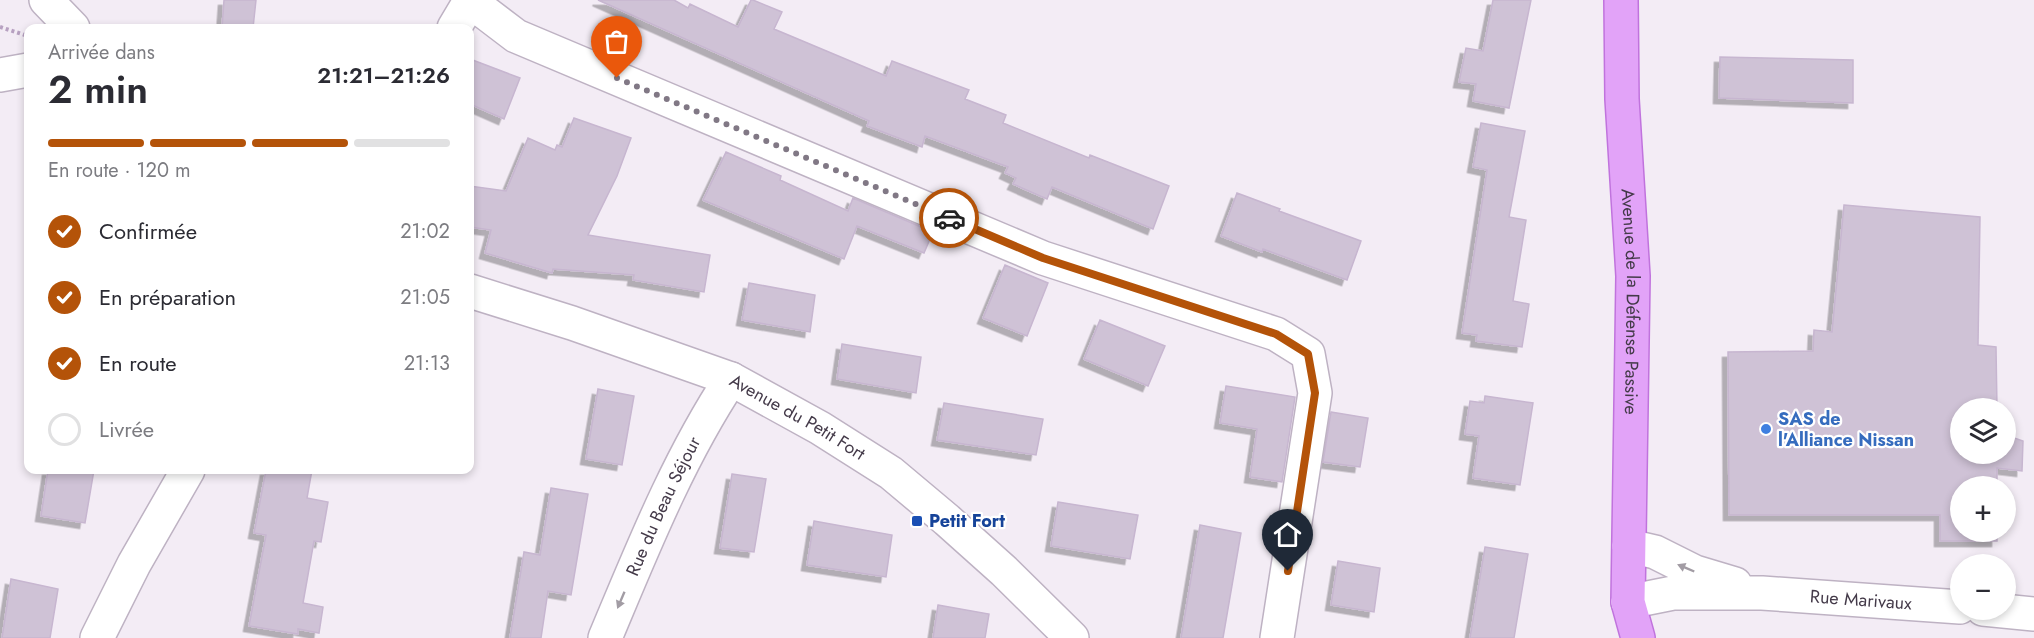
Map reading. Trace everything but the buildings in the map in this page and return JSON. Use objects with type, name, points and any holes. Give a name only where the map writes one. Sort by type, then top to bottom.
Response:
[{"type":"main road","name":"Avenue de la Défense Passive","points":[[1621,0],[1622,99],[1633,276],[1629,602],[1638,638]]},
{"type":"main road","name":"Avenue de la Défense Passive","points":[[1613,638],[1629,602]]},
{"type":"street","points":[[46,0],[69,24]]},
{"type":"street","points":[[456,24],[470,0],[516,36],[1043,258],[1276,334],[1308,354],[1315,393],[1277,638]]},
{"type":"street","points":[[0,75],[24,71]]},
{"type":"street","name":"Avenue du Petit Fort","points":[[474,292],[572,322],[731,379],[820,428],[891,474],[1004,571],[1072,638]]},
{"type":"street","name":"Rue du Beau Séjour","points":[[605,638],[662,505],[710,411],[731,379]]},
{"type":"street","points":[[97,638],[134,564],[186,474]]},
{"type":"street","name":"Rue Marivaux","points":[[1629,546],[1655,552],[1695,572],[1762,593]]},
{"type":"street","name":"Rue Marivaux","points":[[1629,602],[1673,593],[1762,593],[1950,606]]},
{"type":"street","points":[[2016,612],[2034,614]]},
{"type":"path","points":[[0,27],[24,35]]},
{"type":"way so far","points":[[617,78],[949,218]]},
{"type":"place","name":"SAS de l'Alliance Nissan","points":[[1766,429]]},
{"type":"place","name":"Petit Fort","points":[[917,521]]},
{"type":"route","points":[[949,218],[1043,258],[1276,334],[1308,354],[1315,393],[1288,571]]}]
